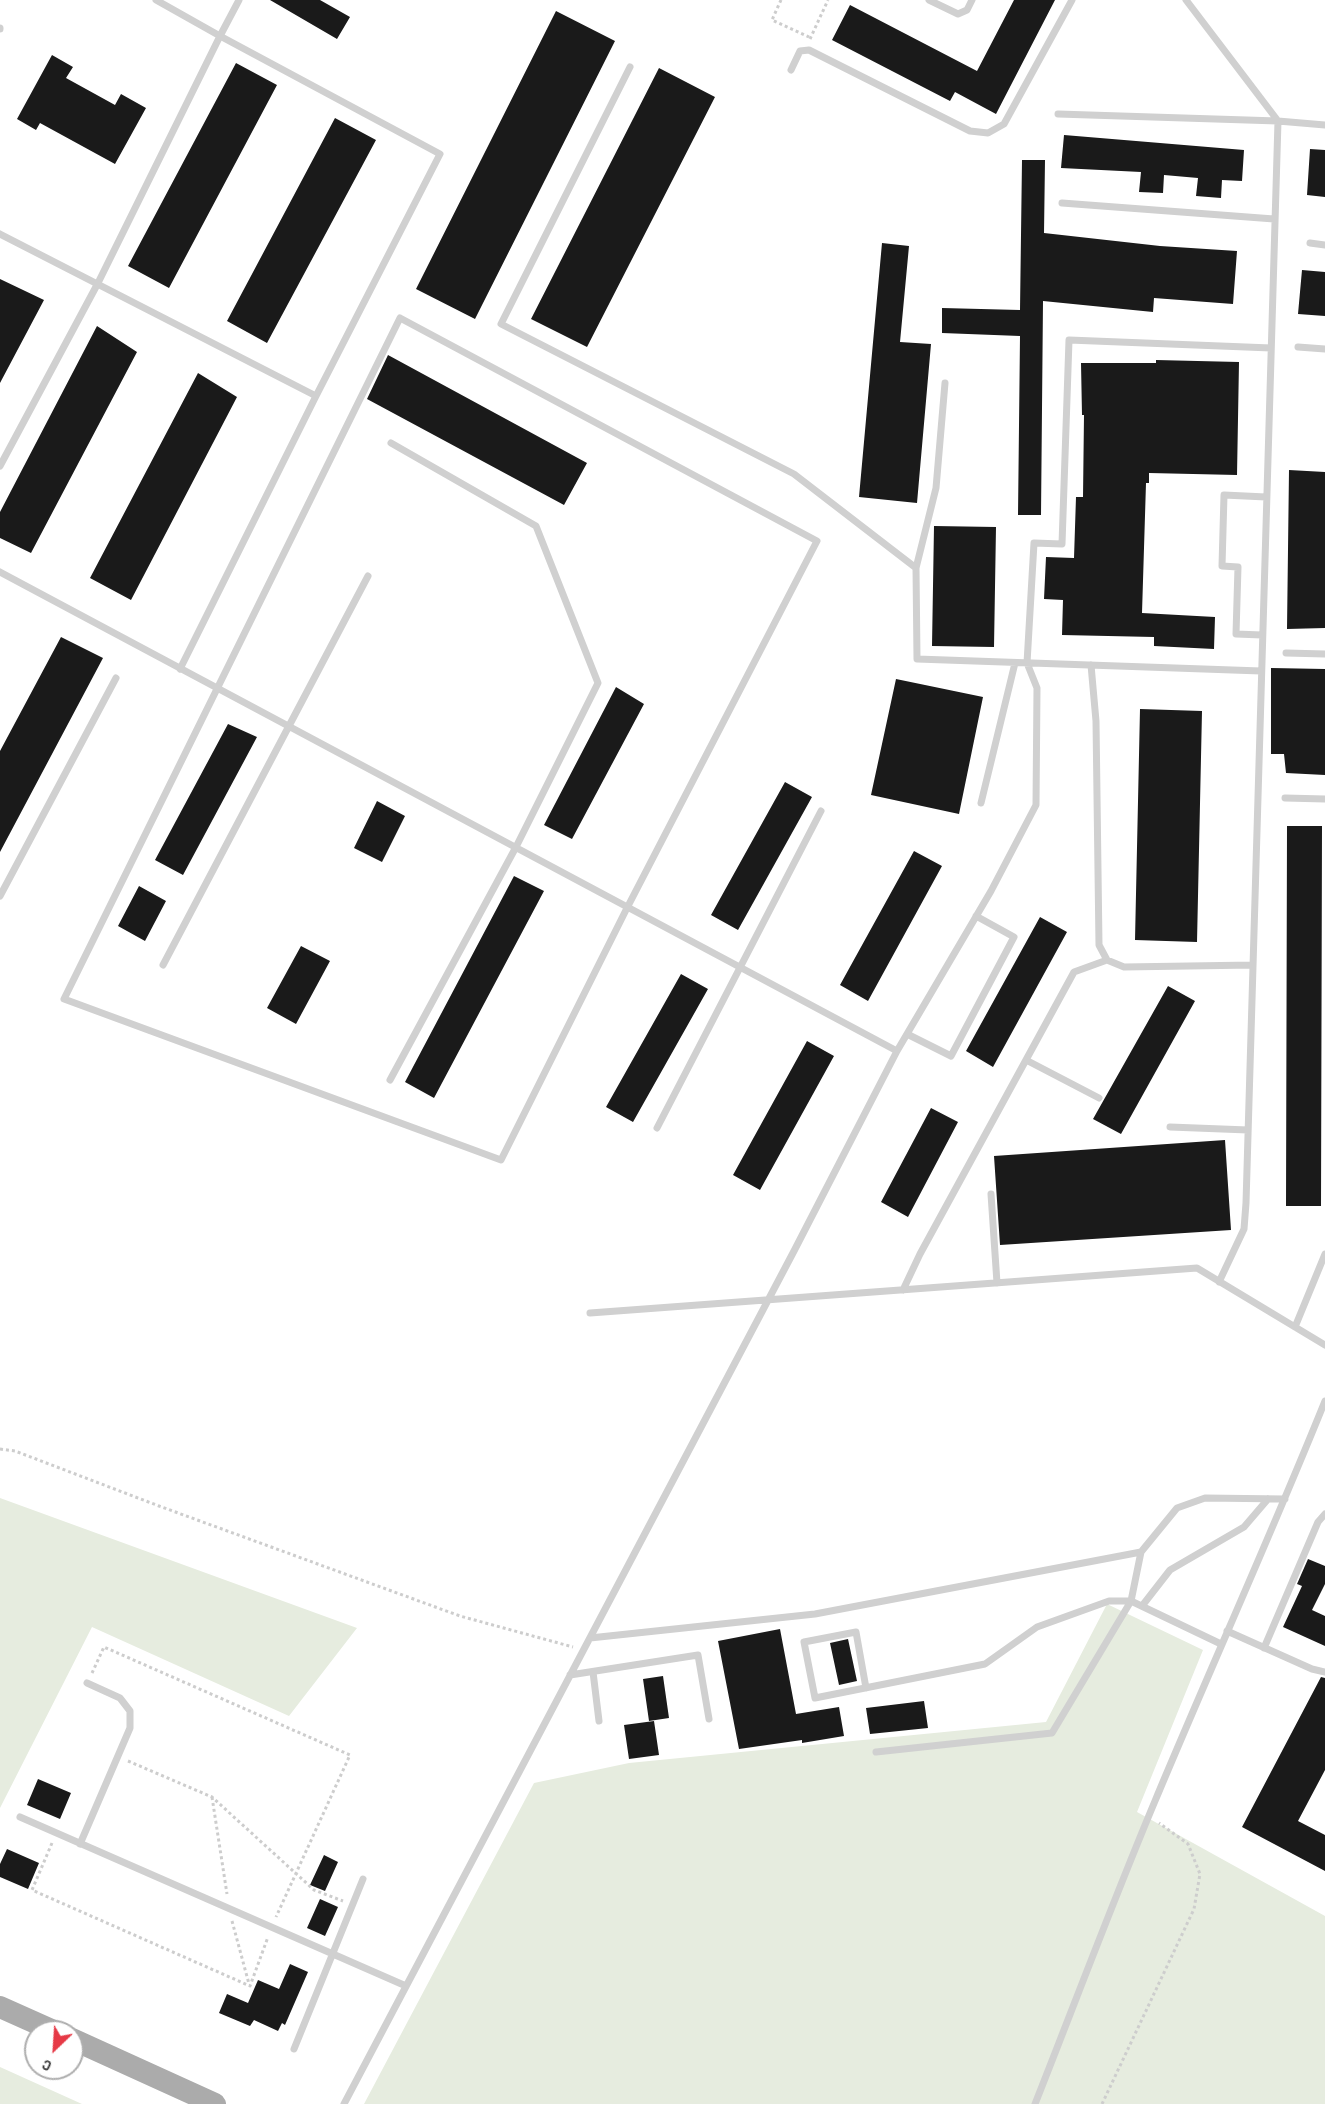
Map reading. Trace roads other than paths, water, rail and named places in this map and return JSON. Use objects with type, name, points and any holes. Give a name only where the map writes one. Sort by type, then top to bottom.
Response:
[{"type":"main road","points":[[0,2007],[29,2020]]},
{"type":"main road","points":[[84,2044],[215,2104]]},
{"type":"lane","points":[[156,0],[440,154],[180,669]]},
{"type":"lane","points":[[0,466],[98,283],[238,0]]},
{"type":"lane","points":[[929,0],[958,14],[967,10],[972,0]]},
{"type":"lane","points":[[791,70],[800,51],[808,50],[969,131],[988,133],[1004,124],[1072,0]]},
{"type":"lane","points":[[1186,0],[1278,121],[1244,1229],[1220,1282]]},
{"type":"lane","points":[[630,67],[501,324],[794,474],[916,568]]},
{"type":"lane","points":[[1059,114],[1278,121],[1325,125]]},
{"type":"lane","points":[[1062,203],[1274,219]]},
{"type":"lane","points":[[0,234],[316,396]]},
{"type":"lane","points":[[1310,243],[1325,245]]},
{"type":"lane","points":[[400,318],[817,541],[627,908],[501,1160],[64,999],[218,688],[400,318]]},
{"type":"lane","points":[[344,2104],[897,1051],[976,916],[1036,805],[1037,687],[1027,663],[1034,543],[1062,544],[1069,340],[1270,348]]},
{"type":"lane","points":[[1298,347],[1325,349]]},
{"type":"lane","points":[[945,383],[936,488],[916,568],[917,659],[1261,671]]},
{"type":"lane","points":[[390,1080],[516,848],[598,683],[536,526],[391,443]]},
{"type":"lane","points":[[1262,635],[1236,634],[1238,567],[1222,566],[1224,495],[1266,497]]},
{"type":"lane","points":[[0,572],[897,1051]]},
{"type":"lane","points":[[163,965],[368,576]]},
{"type":"lane","points":[[1286,653],[1325,654]]},
{"type":"lane","points":[[981,803],[1015,663]]},
{"type":"lane","points":[[1091,665],[1096,721],[1099,945],[1107,960],[1124,967],[1252,964]]},
{"type":"lane","points":[[0,896],[116,678]]},
{"type":"lane","points":[[1285,798],[1325,799]]},
{"type":"lane","points":[[657,1128],[821,811]]},
{"type":"lane","points":[[907,1034],[951,1056],[1014,937],[976,916]]},
{"type":"lane","points":[[903,1290],[920,1254],[1074,972],[1107,960]]},
{"type":"lane","points":[[1026,1060],[1099,1098]]},
{"type":"lane","points":[[1170,1126],[1248,1130]]},
{"type":"lane","points":[[991,1194],[997,1283]]},
{"type":"lane","points":[[1295,1327],[1325,1254]]},
{"type":"lane","points":[[590,1313],[1197,1268],[1325,1346]]},
{"type":"lane","points":[[1035,2104],[1149,1815],[1285,1500],[1325,1401]]},
{"type":"lane","points":[[876,1752],[1052,1733],[1131,1601],[1141,1552],[1177,1508],[1205,1498],[1285,1500]]},
{"type":"lane","points":[[1142,1606],[1170,1570],[1244,1527],[1268,1499]]},
{"type":"lane","points":[[1264,1648],[1318,1522],[1325,1514]]},
{"type":"lane","points":[[590,1638],[815,1614],[1141,1552]]},
{"type":"lane","points":[[866,1688],[856,1632],[804,1642],[815,1698],[866,1688],[986,1664],[1037,1628],[1108,1601],[1131,1601],[1221,1644]]},
{"type":"lane","points":[[1227,1631],[1312,1669],[1325,1672]]},
{"type":"lane","points":[[570,1675],[698,1656],[709,1719]]},
{"type":"lane","points":[[593,1672],[599,1721]]},
{"type":"lane","points":[[80,1844],[130,1728],[130,1711],[120,1698],[87,1683]]},
{"type":"lane","points":[[20,1817],[406,1986]]},
{"type":"lane","points":[[294,2049],[363,1878]]}]
